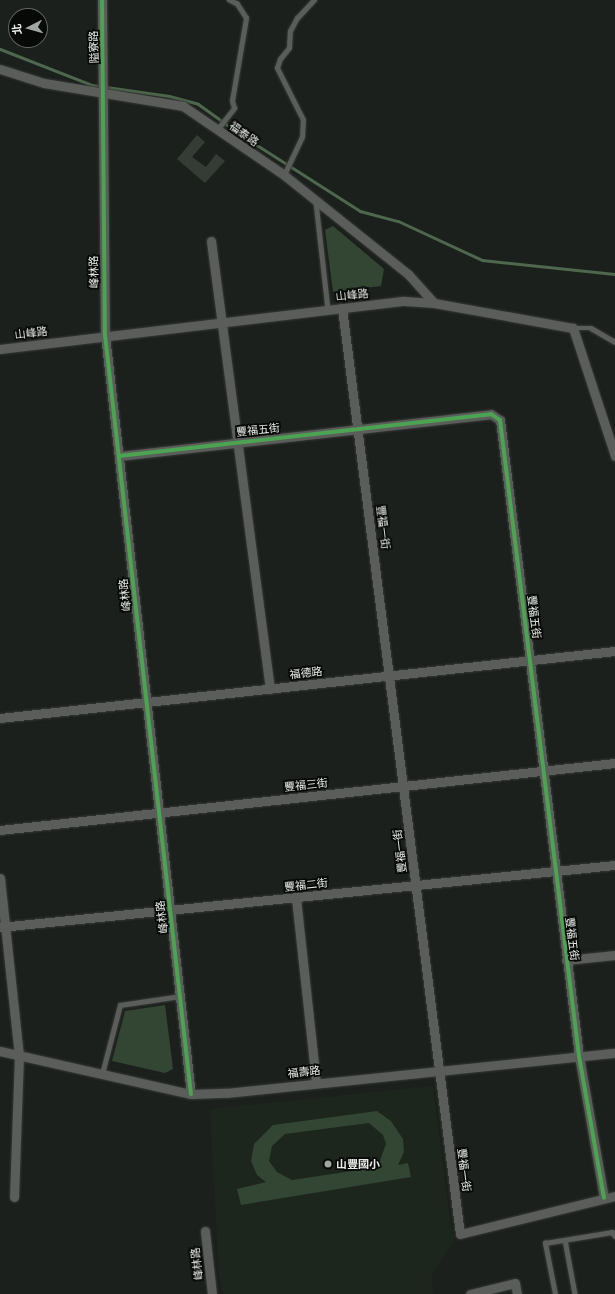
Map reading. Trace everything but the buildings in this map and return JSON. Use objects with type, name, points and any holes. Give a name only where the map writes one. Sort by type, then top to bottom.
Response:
[{"type":"street","name":"隘寮路","points":[[102,0],[104,93]]},
{"type":"street","name":"福泰路","points":[[0,69],[44,83],[183,106],[217,130],[229,142],[284,175],[408,274],[434,302]]},
{"type":"street","name":"峰林路","points":[[104,93],[105,335],[191,1094]]},
{"type":"street","points":[[211,241],[270,689]]},
{"type":"street","name":"山峰路","points":[[0,349],[105,335],[404,301],[434,302],[572,328]]},
{"type":"street","name":"豐福一街","points":[[342,308],[460,1234],[615,1196]]},
{"type":"street","points":[[572,328],[615,456]]},
{"type":"street","name":"豐福五街","points":[[119,456],[491,414],[498,417],[530,661],[578,1056],[604,1198]]},
{"type":"street","name":"福德路","points":[[0,718],[615,651]]},
{"type":"street","name":"豐福三街","points":[[0,830],[615,762]]},
{"type":"street","name":"豐福二街","points":[[3,927],[615,865]]},
{"type":"street","points":[[0,878],[3,927],[19,1055],[14,1197]]},
{"type":"street","points":[[296,898],[316,1083]]},
{"type":"street","points":[[566,960],[615,956]]},
{"type":"street","name":"福壽路","points":[[0,1051],[191,1094],[226,1093],[615,1053]]},
{"type":"street","name":"峰林路","points":[[205,1231],[212,1294]]},
{"type":"street","points":[[470,1294],[515,1283],[517,1294]]},
{"type":"lane","points":[[217,130],[234,108],[232,101],[246,18],[237,4],[229,0]]},
{"type":"lane","points":[[284,175],[302,137],[303,120],[277,68],[289,48],[290,31],[297,18],[314,0]]},
{"type":"lane","points":[[316,200],[328,309]]},
{"type":"lane","points":[[572,328],[591,328],[615,342]]},
{"type":"lane","points":[[102,1074],[120,1004],[180,996]]},
{"type":"lane","points":[[555,1294],[545,1243],[612,1232],[615,1236]]},
{"type":"lane","points":[[565,1240],[575,1294]]},
{"type":"shaded area","points":[[333,226],[384,269],[381,286],[333,292],[325,230]]},
{"type":"shaded area","points":[[165,1005],[173,1069],[165,1073],[112,1061],[125,1011]]},
{"type":"shaded area","name":"山豐國小","points":[[433,1086],[450,1219],[455,1238],[432,1275],[433,1294],[223,1294],[219,1276],[210,1109]]},
{"type":"shaded area","points":[[377,1111],[391,1121],[403,1139],[404,1152],[398,1165],[408,1163],[411,1177],[241,1205],[237,1189],[266,1182],[257,1175],[251,1161],[254,1144],[273,1125]],"holes":[[[369,1123],[383,1135],[386,1144],[379,1163],[372,1168],[292,1180],[277,1172],[269,1161],[272,1146],[285,1134]]]},
{"type":"waterway","points":[[0,49],[92,85],[169,96],[198,104],[244,137],[360,211],[398,221],[482,260],[615,274]]},
{"type":"cycle path","points":[[102,0],[105,335],[191,1094]]},
{"type":"cycle path","points":[[119,456],[491,414],[500,420],[579,1056],[604,1198]]},
{"type":"place","name":"山豐國小","points":[[328,1164]]}]
